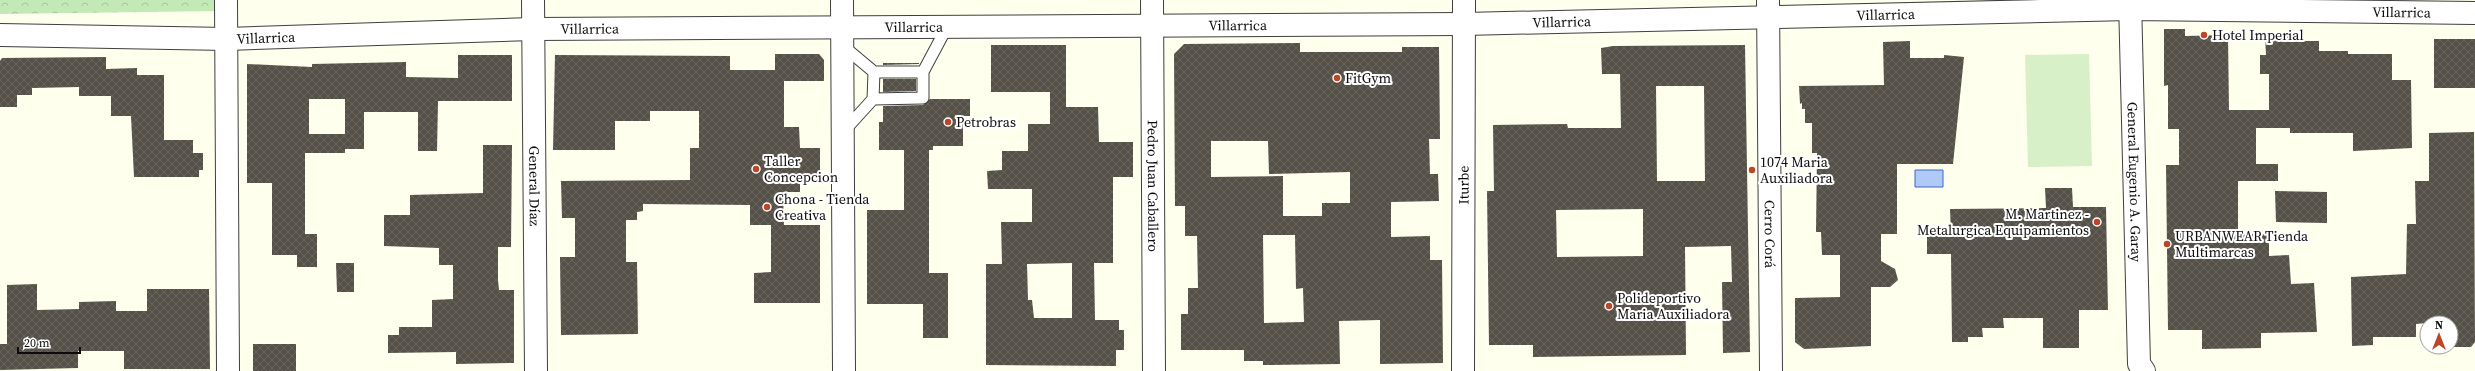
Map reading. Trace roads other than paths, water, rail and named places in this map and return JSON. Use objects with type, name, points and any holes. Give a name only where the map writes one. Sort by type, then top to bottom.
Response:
[{"type":"street","points":[[226,0],[228,371]]},
{"type":"street","name":"General Díaz","points":[[533,0],[536,371]]},
{"type":"street","points":[[842,0],[844,131],[844,371]]},
{"type":"street","name":"Pedro Juan Caballero","points":[[1152,0],[1154,371]]},
{"type":"street","name":"Iturbe","points":[[1463,371],[1464,0]]},
{"type":"street","name":"Villarrica","points":[[0,35],[227,39],[533,30],[842,37],[947,27],[1464,24],[1768,9],[2130,5],[2475,13]]},
{"type":"street","name":"General Eugenio A. Garay","points":[[2130,5],[2139,369]]},
{"type":"street","name":"Cerro Corá","points":[[1768,9],[1771,371]]},
{"type":"lane","points":[[874,98],[923,98],[923,72],[947,27]]},
{"type":"lane","points":[[842,37],[874,72],[874,98],[844,131]]},
{"type":"lane","points":[[874,72],[923,72]]},
{"type":"water","points":[[1915,170],[1943,170],[1943,187],[1915,187]]},
{"type":"place","name":"Hotel Imperial","points":[[2204,35]]},
{"type":"place","name":"FitGym","points":[[1337,78]]},
{"type":"place","name":"Petrobras","points":[[948,122]]},
{"type":"place","name":"Taller Concepcion","points":[[756,169]]},
{"type":"place","name":"1074 Maria Auxiliadora","points":[[1752,170]]},
{"type":"place","name":"Chona - Tienda Creativa","points":[[767,207]]},
{"type":"place","name":"M. Martinez - Metalurgica Equipamientos","points":[[2097,222]]},
{"type":"place","name":"URBANWEAR Tienda Multimarcas","points":[[2167,244]]},
{"type":"place","name":"Polideportivo Maria Auxiliadora","points":[[1609,306]]}]
